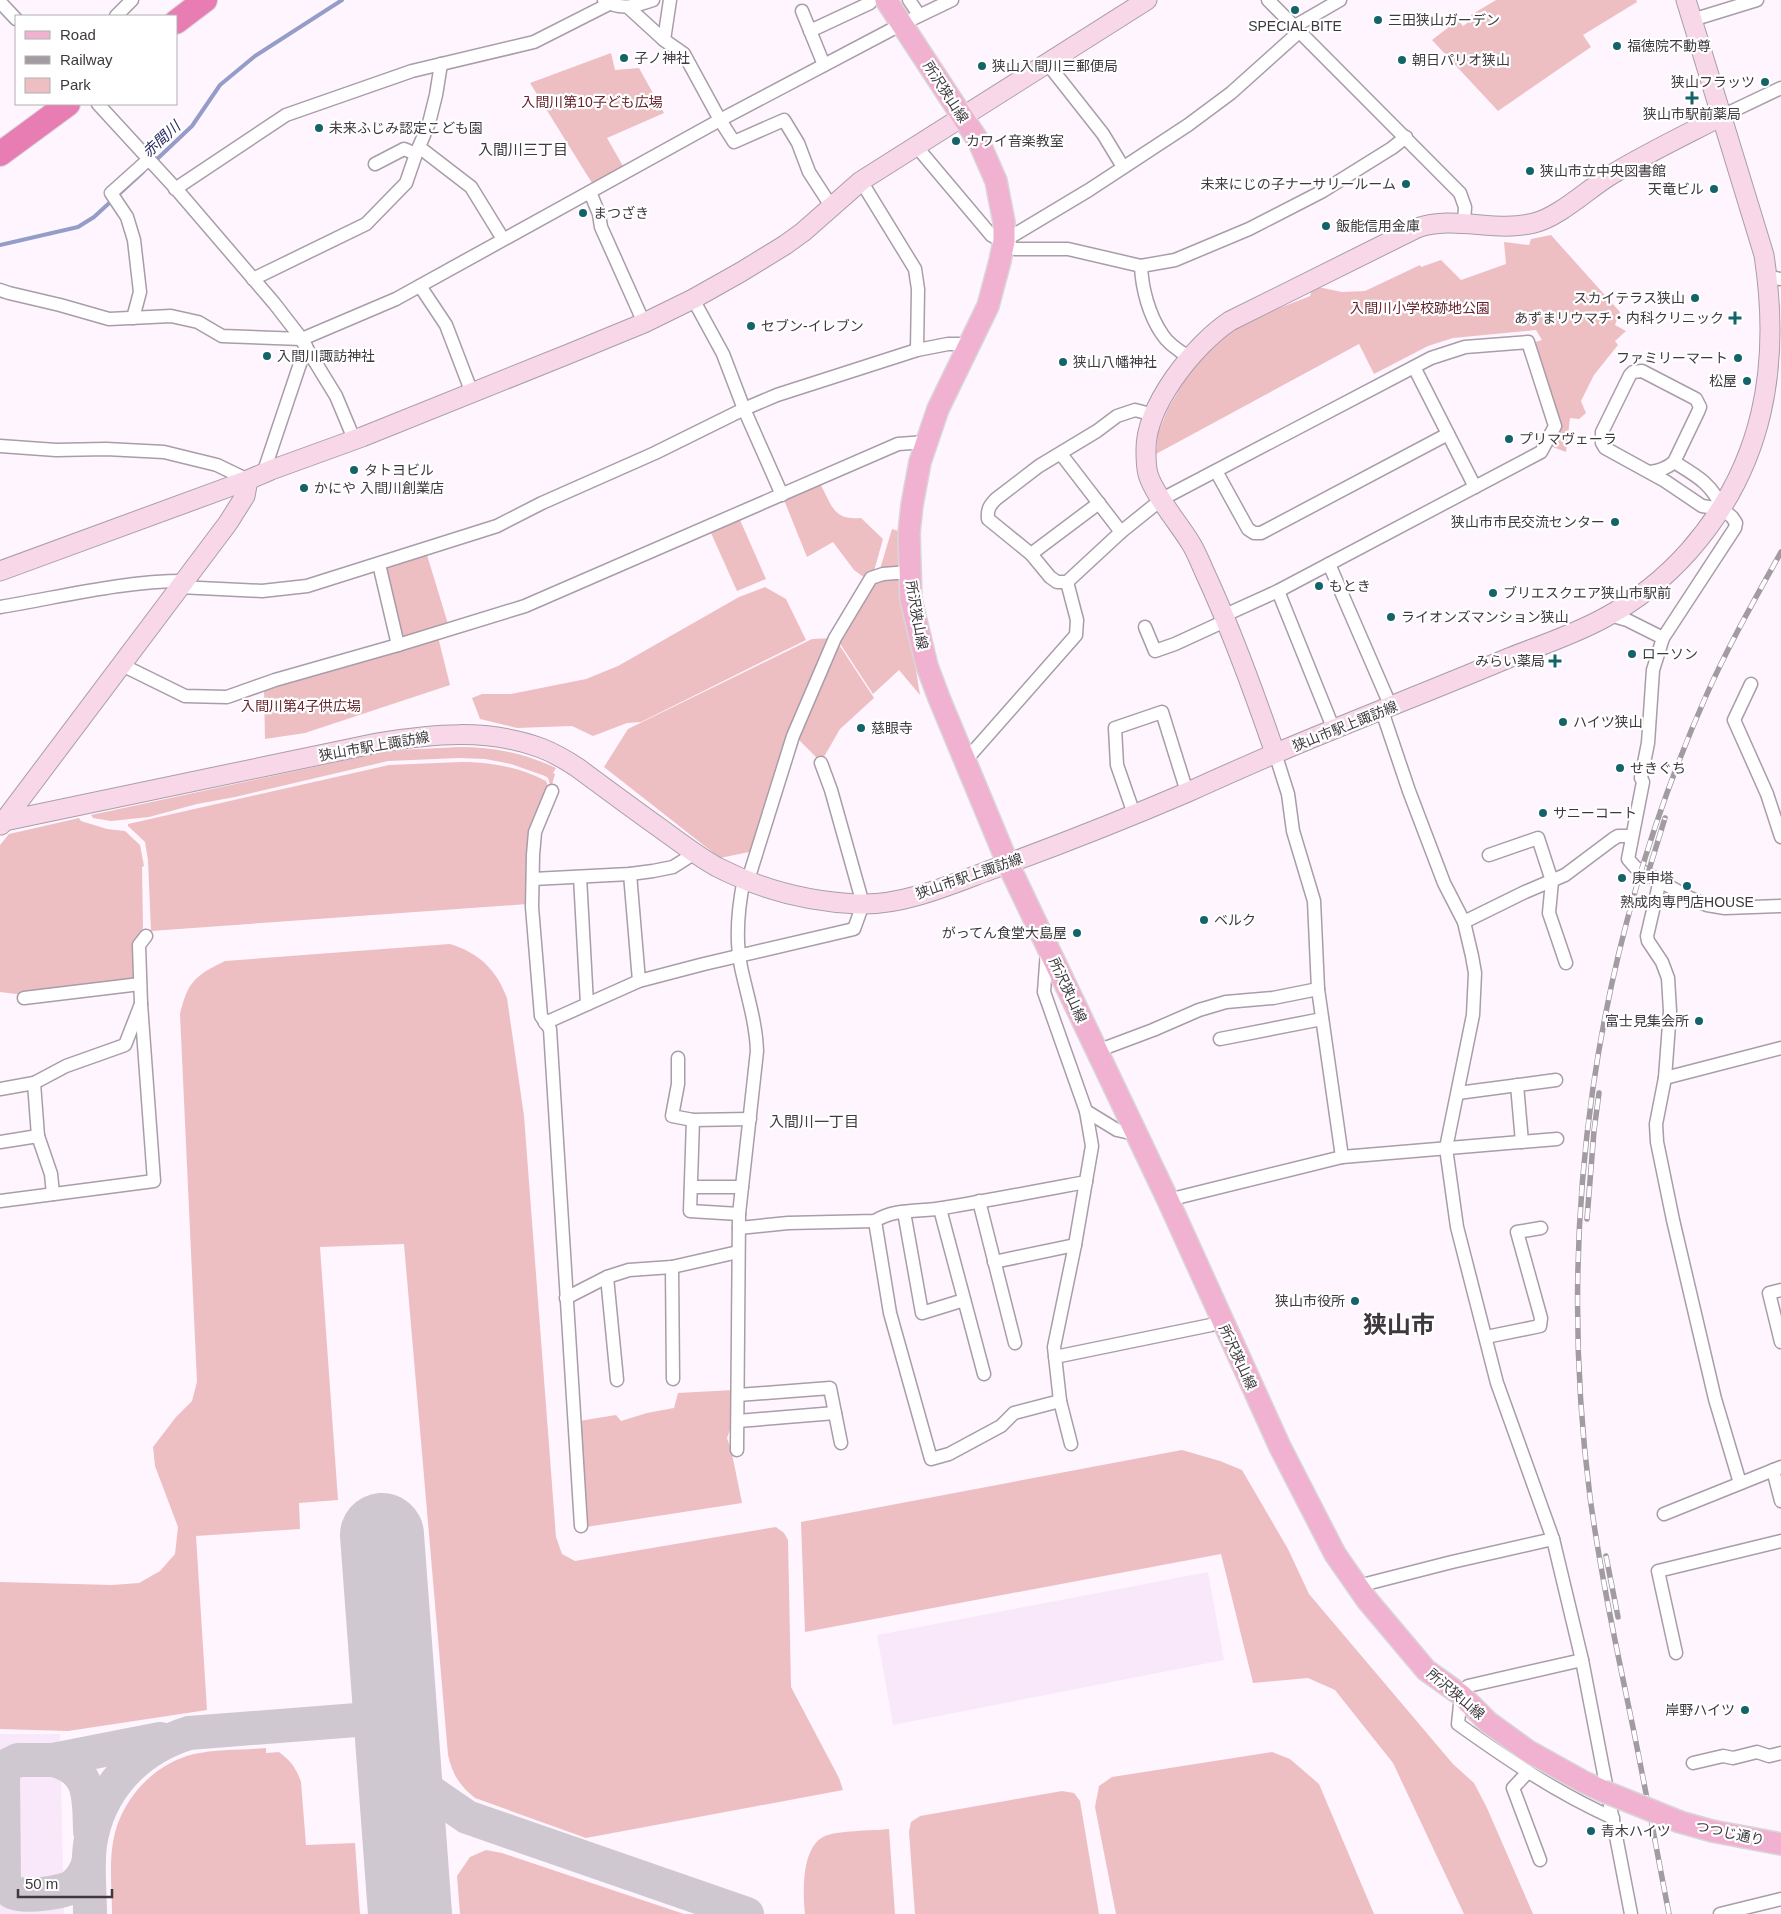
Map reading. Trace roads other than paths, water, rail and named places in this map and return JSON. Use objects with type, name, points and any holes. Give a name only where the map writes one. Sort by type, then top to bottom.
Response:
[{"type":"highway","points":[[160,15],[180,0]]},
{"type":"highway","points":[[178,20],[205,0]]},
{"type":"highway","points":[[0,136],[41,105]]},
{"type":"highway","points":[[0,154],[67,105]]},
{"type":"main road","name":"所沢狭山線","points":[[875,1],[911,20],[962,117],[979,142],[996,181],[1004,222],[1004,241],[995,285],[988,306],[938,409],[926,442],[912,505],[909,533],[909,572],[912,600],[927,666],[1008,864],[1168,1200],[1221,1320],[1297,1482],[1335,1554],[1358,1586],[1426,1670],[1461,1695],[1488,1722],[1528,1751],[1582,1781],[1680,1822]]},
{"type":"main road","name":"つつじ通り","points":[[1680,1822],[1712,1831],[1781,1844]]},
{"type":"street","points":[[117,15],[132,0]]},
{"type":"street","points":[[629,8],[653,0]]},
{"type":"street","points":[[664,40],[670,0]]},
{"type":"street","points":[[909,0],[911,20]]},
{"type":"street","points":[[0,290],[8,294],[60,305],[108,319],[172,316],[198,322],[222,336],[304,342],[396,299],[720,120],[952,0]]},
{"type":"street","points":[[0,571],[354,439],[644,323],[741,272],[785,245],[861,181],[1147,0]]},
{"type":"street","points":[[1268,0],[1460,193],[1465,207],[1464,223]]},
{"type":"street","points":[[1004,241],[1089,190],[1188,126],[1231,94],[1297,29],[1340,0]]},
{"type":"street","name":"狭山市駅上諏訪線","points":[[1,823],[411,737],[478,735],[503,737],[542,748],[560,757],[695,853],[718,867],[746,880],[805,899],[863,904],[890,901],[936,890],[1008,864],[1134,814],[1275,753],[1387,709],[1610,615],[1655,585],[1683,558],[1722,509],[1740,479],[1756,442],[1764,415],[1772,375],[1775,278],[1757,228],[1686,0]]},
{"type":"street","points":[[1692,20],[1756,0]]},
{"type":"street","points":[[810,31],[875,1]]},
{"type":"street","points":[[0,2],[13,16]]},
{"type":"street","points":[[176,188],[286,115],[412,71],[534,42],[607,2],[629,8],[664,40],[684,54],[734,142],[784,120],[798,143],[809,172],[831,206]]},
{"type":"street","points":[[802,12],[824,65]]},
{"type":"street","points":[[254,279],[366,224],[406,183],[417,150],[429,123],[436,95],[440,64]]},
{"type":"street","points":[[1047,64],[1104,134],[1124,167]]},
{"type":"street","points":[[1342,1157],[1318,989],[1314,901],[1293,831],[1289,799],[1275,753],[1224,618],[1191,543],[1148,475],[1146,450],[1154,415],[1189,358],[1205,340],[1230,321],[1417,228],[1431,224],[1464,223],[1522,226],[1536,223],[1550,217],[1609,176],[1633,162],[1781,88]]},
{"type":"street","points":[[99,105],[176,188],[254,279],[304,342],[341,406],[354,439]]},
{"type":"street","points":[[916,146],[986,229],[992,235],[1015,249],[1068,249],[1141,266],[1175,260],[1249,229],[1323,191],[1406,138]]},
{"type":"street","points":[[376,164],[404,149],[417,150],[470,187],[502,240]]},
{"type":"street","points":[[133,318],[140,292],[134,240],[127,217],[115,198],[152,162]]},
{"type":"street","points":[[861,181],[915,269],[918,289],[917,350]]},
{"type":"street","points":[[590,192],[600,214],[602,227],[644,323]]},
{"type":"street","points":[[1141,266],[1142,287],[1161,334],[1189,358]]},
{"type":"street","points":[[420,286],[446,325],[472,393]]},
{"type":"street","points":[[693,298],[723,354],[744,409],[782,495]]},
{"type":"street","points":[[1,823],[122,665],[239,507],[255,477],[304,342]]},
{"type":"street","points":[[1145,627],[1155,651],[1175,644],[1541,452],[1555,426],[1528,342],[1466,347],[1431,358],[1414,366],[1162,499],[1121,532],[1067,582],[1057,582],[1050,577],[1031,554],[994,526],[988,519],[987,512],[990,504],[996,499],[1039,466],[1061,454],[1124,412],[1134,410],[1154,415]]},
{"type":"street","points":[[0,607],[155,581],[262,591],[307,586],[496,526],[542,503],[655,454],[744,409],[777,396],[917,350],[948,344],[970,344]]},
{"type":"street","points":[[1414,366],[1475,487]]},
{"type":"street","points":[[1650,472],[1668,467],[1674,462],[1698,412],[1698,402],[1642,371],[1633,372],[1602,432],[1602,443],[1605,448],[1650,472],[1702,506],[1722,509]]},
{"type":"street","points":[[1216,471],[1248,530],[1254,533],[1261,533],[1448,434]]},
{"type":"street","points":[[122,665],[185,696],[226,697],[275,680],[525,606],[898,444],[926,442]]},
{"type":"street","points":[[0,446],[56,450],[106,449],[164,452],[217,465],[255,477]]},
{"type":"street","points":[[1061,454],[1121,532]]},
{"type":"street","points":[[1674,462],[1708,485],[1718,499],[1722,509],[1736,523],[1734,531],[1662,638],[1653,670],[1648,743],[1628,859],[1635,867],[1690,898],[1707,905],[1725,908],[1781,906]]},
{"type":"street","points":[[1708,485],[1740,479]]},
{"type":"street","points":[[1031,554],[1099,503]]},
{"type":"street","points":[[1702,506],[1704,533]]},
{"type":"street","points":[[379,564],[398,645]]},
{"type":"street","points":[[1329,564],[1387,709],[1409,791],[1444,883],[1464,922],[1475,973],[1476,991],[1470,1032],[1446,1148],[1457,1227],[1497,1383],[1554,1539],[1582,1660],[1631,1914]]},
{"type":"street","points":[[736,1450],[738,1421],[739,1214],[750,1119],[756,1036],[740,956],[739,911],[746,880],[793,736],[835,638],[871,578],[883,574],[909,572]]},
{"type":"street","points":[[966,761],[1076,635],[1077,620],[1067,582]]},
{"type":"street","points":[[1278,591],[1334,730]]},
{"type":"street","points":[[1610,615],[1627,620],[1662,638]]},
{"type":"street","points":[[1751,684],[1734,720],[1767,794],[1781,837]]},
{"type":"street","points":[[1134,814],[1117,765],[1115,728],[1162,712],[1187,792]]},
{"type":"street","points":[[546,1023],[639,981],[854,930],[863,904],[832,790],[821,763]]},
{"type":"street","points":[[552,791],[535,832],[532,907],[541,1016],[550,1029],[581,1526]]},
{"type":"street","points":[[1464,922],[1525,892],[1565,876],[1612,839],[1618,836],[1632,836]]},
{"type":"street","points":[[1489,855],[1538,838],[1552,881],[1549,913],[1566,963]]},
{"type":"street","points":[[533,879],[630,874],[673,867],[695,853]]},
{"type":"street","points":[[630,874],[639,981]]},
{"type":"street","points":[[580,877],[587,1004]]},
{"type":"street","points":[[1660,880],[1647,936],[1648,941],[1662,962],[1668,978],[1670,1011],[1666,1078],[1656,1124],[1657,1142],[1673,1220],[1715,1399],[1740,1483]]},
{"type":"street","points":[[0,1201],[154,1181],[140,984],[139,944],[146,936]]},
{"type":"street","points":[[1047,946],[1044,992],[1086,1111],[1092,1146],[1075,1245],[1054,1347],[1060,1401],[1071,1444]]},
{"type":"street","points":[[24,998],[140,984]]},
{"type":"street","points":[[1096,1051],[1154,1030],[1199,1010],[1226,1002],[1273,998],[1318,989]]},
{"type":"street","points":[[0,1089],[34,1083],[66,1066],[125,1045],[132,1022],[141,1004]]},
{"type":"street","points":[[1220,1040],[1322,1019]]},
{"type":"street","points":[[1666,1078],[1781,1048]]},
{"type":"street","points":[[678,1058],[678,1084],[672,1116],[693,1120],[750,1119]]},
{"type":"street","points":[[1458,1093],[1556,1080]]},
{"type":"street","points":[[34,1083],[38,1136],[51,1174],[53,1194]]},
{"type":"street","points":[[1516,1085],[1522,1142]]},
{"type":"street","points":[[1086,1111],[1116,1130],[1135,1134]]},
{"type":"street","points":[[693,1120],[690,1210],[739,1214]]},
{"type":"street","points":[[0,1142],[38,1136]]},
{"type":"street","points":[[1168,1200],[1342,1157],[1557,1139]]},
{"type":"street","points":[[739,1228],[788,1223],[876,1221],[882,1217],[904,1212],[940,1209],[1086,1182]]},
{"type":"street","points":[[691,1187],[742,1187]]},
{"type":"street","points":[[979,1202],[1016,1342]]},
{"type":"street","points":[[940,1209],[984,1374]]},
{"type":"street","points":[[904,1212],[922,1313],[964,1300]]},
{"type":"street","points":[[876,1221],[890,1313],[931,1459],[949,1454],[1001,1426],[1014,1414],[1060,1401]]},
{"type":"street","points":[[1486,1337],[1540,1326],[1541,1318],[1518,1232],[1541,1228]]},
{"type":"street","points":[[994,1262],[1075,1245]]},
{"type":"street","points":[[566,1298],[607,1278],[629,1270],[672,1267],[738,1252]]},
{"type":"street","points":[[672,1267],[673,1379]]},
{"type":"street","points":[[607,1278],[617,1380]]},
{"type":"street","points":[[1780,1336],[1769,1294],[1781,1290]]},
{"type":"street","points":[[1055,1358],[1211,1325],[1221,1320]]},
{"type":"street","points":[[738,1395],[830,1388],[841,1443]]},
{"type":"street","points":[[738,1421],[835,1413]]},
{"type":"street","points":[[1664,1514],[1777,1468],[1781,1501]]},
{"type":"street","points":[[1358,1586],[1554,1539]]},
{"type":"street","points":[[1676,1653],[1658,1571],[1781,1541]]},
{"type":"street","points":[[1582,1660],[1468,1686],[1461,1695],[1458,1724],[1528,1772],[1588,1807],[1613,1818]]},
{"type":"street","points":[[1693,1763],[1723,1756],[1733,1758],[1757,1752],[1769,1756],[1781,1753]]},
{"type":"street","points":[[1528,1772],[1513,1788],[1540,1860]]},
{"type":"street","points":[[1720,1914],[1781,1899]]},
{"type":"waterway","name":"赤間川","points":[[154,162],[192,126],[220,85],[255,56],[342,0]]},
{"type":"waterway","name":"赤間川","points":[[0,245],[78,227],[94,217],[143,172]]},
{"type":"railway","points":[[1669,1914],[1608,1605],[1590,1497],[1580,1394],[1578,1292],[1582,1190],[1593,1089],[1611,988],[1636,889],[1667,792],[1714,677],[1781,552]]},
{"type":"railway","points":[[1645,883],[1665,818]]},
{"type":"railway","points":[[1587,1219],[1599,1093]]},
{"type":"railway","points":[[1606,1556],[1618,1617]]},
{"type":"place","name":"SPECIAL BITE","points":[[1295,10]]},
{"type":"place","name":"三田狭山ガーデン","points":[[1378,20]]},
{"type":"place","name":"福徳院不動尊","points":[[1617,46]]},
{"type":"place","name":"子ノ神社","points":[[624,58]]},
{"type":"place","name":"朝日パリオ狭山","points":[[1402,60]]},
{"type":"place","name":"狭山入間川三郵便局","points":[[982,66]]},
{"type":"place","name":"狭山フラッツ","points":[[1765,82]]},
{"type":"place","name":"狭山市駅前薬局","points":[[1692,98]]},
{"type":"place","name":"未来ふじみ認定こども園","points":[[319,128]]},
{"type":"place","name":"カワイ音楽教室","points":[[956,141]]},
{"type":"place","name":"狭山市立中央図書館","points":[[1530,171]]},
{"type":"place","name":"未来にじの子ナーサリールーム","points":[[1406,184]]},
{"type":"place","name":"天竜ビル","points":[[1714,189]]},
{"type":"place","name":"まつざき","points":[[583,213]]},
{"type":"place","name":"飯能信用金庫","points":[[1326,226]]},
{"type":"place","name":"スカイテラス狭山","points":[[1695,298]]},
{"type":"place","name":"あずまリウマチ・内科クリニック","points":[[1735,318]]},
{"type":"place","name":"セブン-イレブン","points":[[751,326]]},
{"type":"place","name":"入間川諏訪神社","points":[[267,356]]},
{"type":"place","name":"ファミリーマート","points":[[1738,358]]},
{"type":"place","name":"狭山八幡神社","points":[[1063,362]]},
{"type":"place","name":"松屋","points":[[1747,381]]},
{"type":"place","name":"プリマヴェーラ","points":[[1509,439]]},
{"type":"place","name":"タトヨビル","points":[[354,470]]},
{"type":"place","name":"かにや 入間川創業店","points":[[304,488]]},
{"type":"place","name":"狭山市市民交流センター","points":[[1615,522]]},
{"type":"place","name":"もとき","points":[[1319,586]]},
{"type":"place","name":"ブリエスクエア狭山市駅前","points":[[1493,593]]},
{"type":"place","name":"ライオンズマンション狭山","points":[[1391,617]]},
{"type":"place","name":"ローソン","points":[[1632,654]]},
{"type":"place","name":"みらい薬局","points":[[1555,661]]},
{"type":"place","name":"ハイツ狭山","points":[[1563,722]]},
{"type":"place","name":"慈眼寺","points":[[861,728]]},
{"type":"place","name":"せきぐち","points":[[1620,768]]},
{"type":"place","name":"サニーコート","points":[[1543,813]]},
{"type":"place","name":"庚申塔","points":[[1622,878]]},
{"type":"place","name":"熟成肉専門店HOUSE","points":[[1687,886]]},
{"type":"place","name":"ベルク","points":[[1204,920]]},
{"type":"place","name":"がってん食堂大島屋","points":[[1077,933]]},
{"type":"place","name":"富士見集会所","points":[[1699,1021]]},
{"type":"place","name":"狭山市役所","points":[[1355,1301]]},
{"type":"place","name":"岸野ハイツ","points":[[1745,1710]]},
{"type":"place","name":"青木ハイツ","points":[[1591,1831]]},
{"type":"district","name":"入間川三丁目","points":[[523,149]]},
{"type":"district","name":"入間川一丁目","points":[[814,1121]]},
{"type":"district","name":"狭山市","points":[[1399,1324]]},
{"type":"park label","name":"入間川第10子ども広場","points":[[592,102]]},
{"type":"park label","name":"入間川小学校跡地公園","points":[[1420,308]]},
{"type":"park label","name":"入間川第4子供広場","points":[[301,706]]}]
